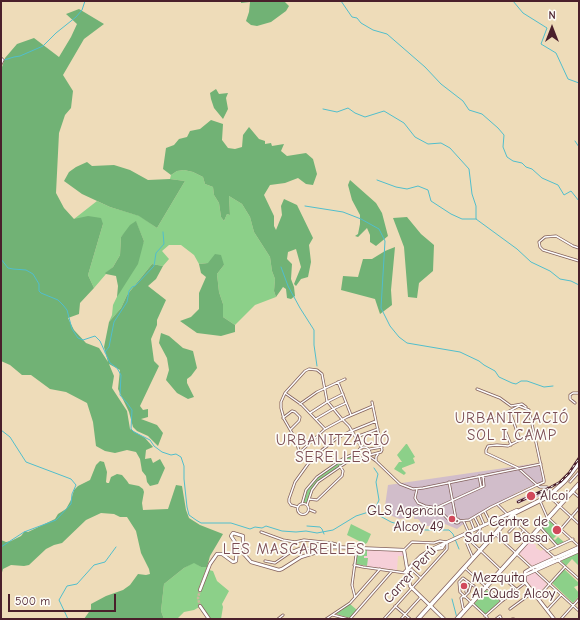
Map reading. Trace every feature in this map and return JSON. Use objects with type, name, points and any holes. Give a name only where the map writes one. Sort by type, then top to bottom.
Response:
[{"type":"main road","points":[[418,619],[465,568],[509,516],[550,496],[565,481],[579,463]]},
{"type":"main road","points":[[457,619],[579,484]]},
{"type":"street","points":[[1,58],[3,60],[1,64]]},
{"type":"street","points":[[579,248],[556,236],[545,237],[539,242],[540,247],[543,250],[579,261]]},
{"type":"street","points":[[309,464],[300,452],[296,440],[283,418],[281,405],[285,393],[305,371],[312,368],[322,374],[327,402],[352,430],[362,448]]},
{"type":"street","points":[[300,404],[324,388],[345,379]]},
{"type":"street","points":[[338,382],[351,415]]},
{"type":"street","points":[[417,489],[415,497],[417,502],[424,506],[436,508],[448,519],[457,523],[459,521],[469,520],[544,482],[536,437],[529,410],[522,404],[511,406],[497,397],[477,389]]},
{"type":"street","points":[[285,393],[300,404],[326,429]]},
{"type":"street","points":[[575,403],[570,399],[570,395],[573,393],[579,393]]},
{"type":"street","points":[[310,413],[343,394]]},
{"type":"street","points":[[372,402],[382,447],[376,457],[376,461]]},
{"type":"street","points":[[316,419],[346,403]]},
{"type":"street","points":[[300,452],[326,429],[342,419],[373,406]]},
{"type":"street","points":[[494,419],[519,406],[529,410]]},
{"type":"street","points":[[283,418],[292,410],[300,417],[299,421],[290,430]]},
{"type":"street","points":[[510,412],[520,440]]},
{"type":"street","points":[[298,507],[290,505],[289,499],[295,482],[309,464],[325,447],[336,439],[352,430],[376,421]]},
{"type":"street","points":[[356,437],[378,429]]},
{"type":"street","points":[[506,430],[511,445]]},
{"type":"street","points":[[536,437],[520,440],[511,445],[488,446],[486,453],[518,468],[536,485],[540,487],[547,487]]},
{"type":"street","points":[[362,448],[365,447],[369,450],[382,447]]},
{"type":"street","points":[[298,507],[302,504],[306,490],[317,477],[344,458],[358,452],[362,448]]},
{"type":"street","points":[[369,450],[369,455],[400,484],[417,489],[541,464]]},
{"type":"street","points":[[358,452],[360,457]]},
{"type":"street","points":[[315,512],[309,510],[307,505],[312,490],[318,482],[349,461],[360,457],[365,459],[369,455],[380,452]]},
{"type":"street","points":[[309,499],[317,500],[342,476],[343,472],[340,466]]},
{"type":"street","points":[[570,482],[579,472]]},
{"type":"street","points":[[479,476],[483,486]]},
{"type":"street","points":[[483,476],[483,486]]},
{"type":"street","points":[[448,482],[456,519],[455,521]]},
{"type":"street","points":[[436,508],[483,486]]},
{"type":"street","points":[[548,490],[552,499],[579,524]]},
{"type":"street","points":[[572,491],[579,497]]},
{"type":"street","points":[[540,501],[548,518],[572,539],[579,548],[526,572],[525,582],[554,619]]},
{"type":"street","points":[[302,504],[307,505]]},
{"type":"street","points":[[498,505],[531,537],[579,579]]},
{"type":"street","points":[[298,507],[299,512],[303,515],[308,513],[309,510]]},
{"type":"street","points":[[561,529],[579,508]]},
{"type":"street","points":[[485,512],[490,522]]},
{"type":"street","points":[[480,515],[484,524]]},
{"type":"street","points":[[408,571],[423,554],[437,545],[509,516]]},
{"type":"street","points":[[473,558],[467,544],[480,530],[475,518]]},
{"type":"street","points":[[456,519],[459,521]]},
{"type":"street","points":[[470,521],[474,529]]},
{"type":"street","points":[[464,522],[468,531]]},
{"type":"street","points":[[509,532],[517,524]]},
{"type":"street","points":[[540,527],[557,546]]},
{"type":"street","points":[[516,539],[524,530]]},
{"type":"street","points":[[261,532],[283,540],[295,542],[306,540],[332,543],[336,544],[337,546]]},
{"type":"street","points":[[200,590],[210,564],[217,554],[222,554],[234,562],[236,561],[237,546],[231,537],[232,533],[241,534],[243,536],[243,552],[247,559],[253,564],[281,570],[300,557],[337,546],[404,550],[412,542],[434,543],[437,545],[445,543]]},
{"type":"street","points":[[495,534],[579,611]]},
{"type":"street","points":[[463,535],[501,570]]},
{"type":"street","points":[[547,551],[572,539]]},
{"type":"street","name":"Carrer Perú","points":[[384,619],[447,549],[445,543]]},
{"type":"street","points":[[273,569],[274,563],[290,552],[301,548],[326,549]]},
{"type":"street","points":[[355,597],[352,584],[357,548]]},
{"type":"street","points":[[404,550],[412,588],[444,619]]},
{"type":"street","points":[[265,561],[274,563]]},
{"type":"street","points":[[354,564],[363,567],[392,571],[408,571],[421,578]]},
{"type":"street","points":[[537,598],[565,567]]},
{"type":"street","points":[[465,568],[502,601]]},
{"type":"street","points":[[326,619],[349,604],[380,569]]},
{"type":"street","points":[[332,615],[349,619],[392,571]]},
{"type":"street","points":[[465,610],[463,608],[461,598],[464,596],[468,592],[473,586],[463,578],[459,582],[460,592],[464,596],[471,603],[486,618],[502,601],[525,582]]},
{"type":"street","points":[[467,581],[468,592]]},
{"type":"street","points":[[508,582],[516,589]]},
{"type":"street","points":[[510,609],[533,592]]},
{"type":"street","points":[[547,610],[561,595]]},
{"type":"street","points":[[401,619],[421,597]]},
{"type":"street","points":[[561,619],[579,599]]},
{"type":"street","points":[[200,606],[209,619]]},
{"type":"street","points":[[395,606],[410,619]]},
{"type":"street","points":[[278,619],[283,615]]},
{"type":"street","points":[[438,619],[441,615]]},
{"type":"street","points":[[496,619],[500,616],[501,618]]},
{"type":"shaded area","points":[[539,463],[543,481],[514,494],[472,517],[457,529],[445,524],[441,526],[424,526],[418,519],[414,519],[414,516],[400,519],[384,513],[388,485]]},
{"type":"shaded area","points":[[549,487],[550,490],[542,493],[542,495],[534,499],[533,497],[518,504],[516,500]]},
{"type":"shaded area","points":[[530,541],[541,551],[544,549],[552,558],[532,566],[519,553]]},
{"type":"shaded area","points":[[358,549],[403,552],[404,555],[398,556],[397,570],[364,566],[356,564]]},
{"type":"shaded area","points":[[535,572],[547,584],[538,595],[527,581],[526,577]]},
{"type":"green space","points":[[241,1],[284,1],[289,6],[286,11],[271,22],[257,26],[251,25],[246,21],[250,2],[241,3]]},
{"type":"green space","points":[[79,9],[104,24],[84,39],[63,75],[73,91],[71,108],[65,115],[59,133],[56,193],[64,208],[74,219],[88,216],[101,218],[103,224],[88,275],[94,288],[80,303],[79,314],[68,318],[74,330],[86,343],[99,348],[108,362],[104,347],[109,322],[121,308],[127,295],[152,264],[163,266],[156,279],[148,286],[166,300],[157,320],[157,325],[151,339],[154,361],[159,366],[140,406],[143,410],[148,409],[148,417],[141,419],[157,425],[163,433],[158,446],[148,436],[137,431],[133,427],[129,412],[118,389],[120,370],[109,364],[114,376],[112,388],[127,411],[130,429],[145,438],[153,447],[146,450],[145,459],[151,458],[153,463],[160,459],[165,468],[158,484],[150,486],[142,471],[140,459],[136,452],[127,450],[115,453],[105,451],[96,446],[93,422],[87,403],[66,392],[50,389],[31,375],[22,375],[10,365],[1,361],[1,70],[5,58],[17,44],[34,38],[59,57],[77,24],[66,14]]},
{"type":"green space","points":[[216,89],[219,94],[228,93],[226,98],[228,109],[223,119],[214,108],[211,99],[210,93]]},
{"type":"green space","points":[[211,120],[223,124],[222,140],[228,148],[235,149],[242,147],[243,135],[249,127],[259,139],[265,141],[265,144],[271,143],[272,146],[284,144],[281,151],[287,156],[306,153],[313,159],[317,174],[313,185],[306,184],[298,178],[285,183],[270,185],[264,195],[274,216],[274,226],[276,230],[282,215],[281,206],[284,199],[297,205],[313,238],[309,245],[311,262],[308,277],[301,279],[296,286],[294,284],[301,267],[296,249],[288,252],[287,259],[292,264],[291,279],[295,296],[291,299],[287,298],[286,289],[283,287],[276,297],[274,291],[275,279],[270,257],[254,232],[250,217],[242,204],[229,196],[230,215],[227,214],[224,221],[221,217],[219,203],[214,195],[213,187],[205,184],[203,177],[193,172],[184,170],[177,171],[171,175],[163,169],[166,148],[174,145],[179,139],[187,137],[190,131],[200,129]]},
{"type":"green space","points":[[87,162],[92,166],[114,165],[130,170],[148,180],[170,179],[185,181],[157,228],[139,216],[110,207],[82,194],[64,181],[69,172]]},
{"type":"green space","points":[[184,170],[193,172],[203,177],[205,184],[213,187],[214,195],[219,203],[221,217],[224,221],[227,214],[230,215],[229,196],[242,204],[250,217],[254,232],[270,257],[275,279],[274,291],[276,297],[255,305],[235,325],[223,317],[223,304],[219,292],[217,274],[224,265],[208,263],[199,264],[194,255],[181,245],[169,245],[162,251],[169,259],[163,266],[152,264],[127,295],[121,308],[109,322],[112,315],[113,305],[144,241],[136,222],[121,237],[120,255],[113,267],[94,288],[88,275],[103,224],[74,219],[97,201],[110,207],[140,216],[157,228],[185,181],[170,179],[171,175],[177,171]]},
{"type":"green space","points":[[350,180],[376,203],[382,213],[388,236],[376,246],[370,242],[370,235],[367,228],[358,237],[355,236],[358,234],[360,215],[352,200],[348,185]]},
{"type":"green space","points":[[407,217],[421,234],[434,245],[433,271],[419,283],[417,298],[408,297],[404,247],[393,218]]},
{"type":"green space","points":[[136,221],[144,241],[138,264],[117,297],[118,286],[116,276],[105,273],[113,267],[120,255],[121,237],[130,225]]},
{"type":"green space","points":[[395,247],[391,290],[392,305],[380,314],[375,299],[341,290],[343,276],[358,277],[363,259],[372,259]]},
{"type":"green space","points":[[215,254],[221,255],[224,265],[217,274],[219,292],[223,304],[223,317],[235,325],[235,332],[221,336],[197,333],[180,321],[191,317],[199,309],[199,293],[206,277],[201,273],[199,264],[208,263]]},
{"type":"green space","points":[[161,333],[169,336],[183,348],[193,351],[197,368],[187,379],[187,383],[194,397],[188,399],[177,393],[166,380],[169,370],[167,358],[159,343]]},
{"type":"green space","points":[[406,444],[415,457],[413,458],[415,463],[402,468],[406,473],[404,475],[394,469],[399,462],[402,462],[397,455]]},
{"type":"green space","points":[[358,453],[358,456],[344,463],[318,482],[311,491],[307,503],[303,502],[311,484],[319,476],[337,463]]},
{"type":"green space","points":[[100,461],[104,462],[107,472],[107,483],[109,483],[111,477],[117,474],[122,475],[129,484],[139,486],[143,489],[143,510],[168,509],[176,485],[182,486],[186,510],[189,518],[200,525],[223,534],[210,556],[207,567],[201,567],[194,563],[184,568],[164,584],[161,611],[164,619],[84,619],[91,609],[91,604],[106,596],[123,590],[130,585],[138,574],[150,574],[141,553],[136,531],[127,517],[101,513],[86,520],[62,543],[46,549],[29,565],[11,565],[3,569],[1,576],[1,540],[6,542],[11,541],[21,536],[25,531],[28,532],[55,519],[58,514],[66,509],[74,490],[78,486],[90,480],[96,465]]},
{"type":"green space","points":[[549,520],[556,526],[553,530],[557,535],[553,539],[555,540],[558,537],[564,542],[556,545],[542,528]]},
{"type":"green space","points":[[351,524],[371,534],[367,543],[365,544],[347,535]]},
{"type":"green space","points":[[365,550],[367,550],[367,556],[364,556],[364,558],[368,558],[367,566],[356,564],[357,554],[364,555]]},
{"type":"green space","points":[[579,552],[579,566],[572,559],[566,566],[561,561]]},
{"type":"green space","points":[[194,562],[201,567],[207,567],[198,590],[200,591],[209,570],[213,571],[217,581],[229,591],[222,604],[221,619],[210,619],[201,606],[194,610],[184,612],[177,619],[164,619],[161,611],[164,584]]},
{"type":"green space","points":[[564,569],[579,583],[579,585],[574,587],[579,593],[579,596],[573,603],[552,583]]},
{"type":"green space","points":[[486,590],[500,601],[485,615],[474,604]]},
{"type":"green space","points":[[350,604],[357,610],[350,618],[336,614]]},
{"type":"waterway","points":[[4,60],[20,56],[43,46],[76,17],[82,10],[85,1]]},
{"type":"waterway","points":[[341,1],[352,17],[357,18],[361,23],[373,30],[387,34],[425,67],[441,84],[463,101],[469,110],[482,114],[498,128],[504,135],[503,147],[507,157],[513,161],[522,163],[542,178],[558,185],[564,195],[571,191],[579,201]]},
{"type":"waterway","points":[[513,1],[523,13],[547,28],[541,44],[556,53],[568,79],[579,83]]},
{"type":"waterway","points":[[323,109],[337,112],[348,108],[365,117],[384,111],[404,123],[415,137],[428,144],[441,143],[450,148],[469,169],[472,194],[476,206],[476,219],[517,249],[531,262],[550,271],[560,279],[571,281],[579,285]]},
{"type":"waterway","points":[[575,141],[579,147]]},
{"type":"waterway","points":[[377,180],[396,187],[407,189],[418,186],[428,190],[431,201],[451,214],[462,219],[476,219]]},
{"type":"waterway","points":[[305,206],[343,212],[361,219],[379,229],[385,241],[381,308],[390,326],[399,337],[407,343],[460,352],[479,361],[495,371],[499,377],[512,383],[516,384],[521,381],[527,381],[544,387],[553,386]]},
{"type":"waterway","points":[[105,352],[109,347],[114,322],[127,302],[129,291],[154,266],[156,253],[164,244],[163,232]]},
{"type":"waterway","points":[[1,259],[8,268],[26,270],[33,274],[39,284],[39,291],[58,300],[67,310],[72,329],[78,338],[83,340],[95,336],[100,341],[110,363],[117,368],[121,375],[120,395],[132,410],[131,429],[150,440],[154,446],[162,452],[171,455],[176,454],[181,457],[184,466],[187,507],[189,515],[196,520],[201,523],[231,523],[250,529],[255,527],[262,528],[266,526],[282,531],[306,531],[317,533],[333,530],[356,516],[375,510]]},
{"type":"waterway","points":[[281,267],[288,286],[314,330],[314,345],[317,366]]},
{"type":"waterway","points":[[1,430],[10,437],[26,462],[71,479],[76,485],[72,494],[71,504],[56,520],[24,532],[1,547]]},
{"type":"waterway","points":[[374,468],[378,474],[376,482],[379,500],[375,509]]},
{"type":"waterway","points":[[375,510],[380,516],[391,522],[404,526],[414,526],[425,530],[449,530],[453,534],[459,549]]},
{"type":"waterway","points":[[307,526],[320,527],[324,534]]},
{"type":"waterway","points":[[68,619],[59,600],[67,586],[77,584],[94,565],[105,562],[116,547]]},
{"type":"waterway","points":[[452,599],[457,618]]},
{"type":"tunnel","points":[[200,590],[198,598],[200,606]]},
{"type":"railway","points":[[518,502],[560,482],[569,473],[579,458]]},
{"type":"place","name":"Alcoi","points":[[531,496]]},
{"type":"place","name":"GLS Agencia Alcoy 49","points":[[452,519]]},
{"type":"place","name":"Centre de Salut la Bassa","points":[[557,530]]},
{"type":"place","name":"Mezquita Al-Quds Alcoy","points":[[464,586]]},
{"type":"district","name":"URBANITZACIÓ SOL I CAMP","points":[[512,428]]},
{"type":"district","name":"URBANITZACIÓ SERELLES","points":[[333,450]]},
{"type":"district","name":"LES MASCARELLES","points":[[294,550]]}]
